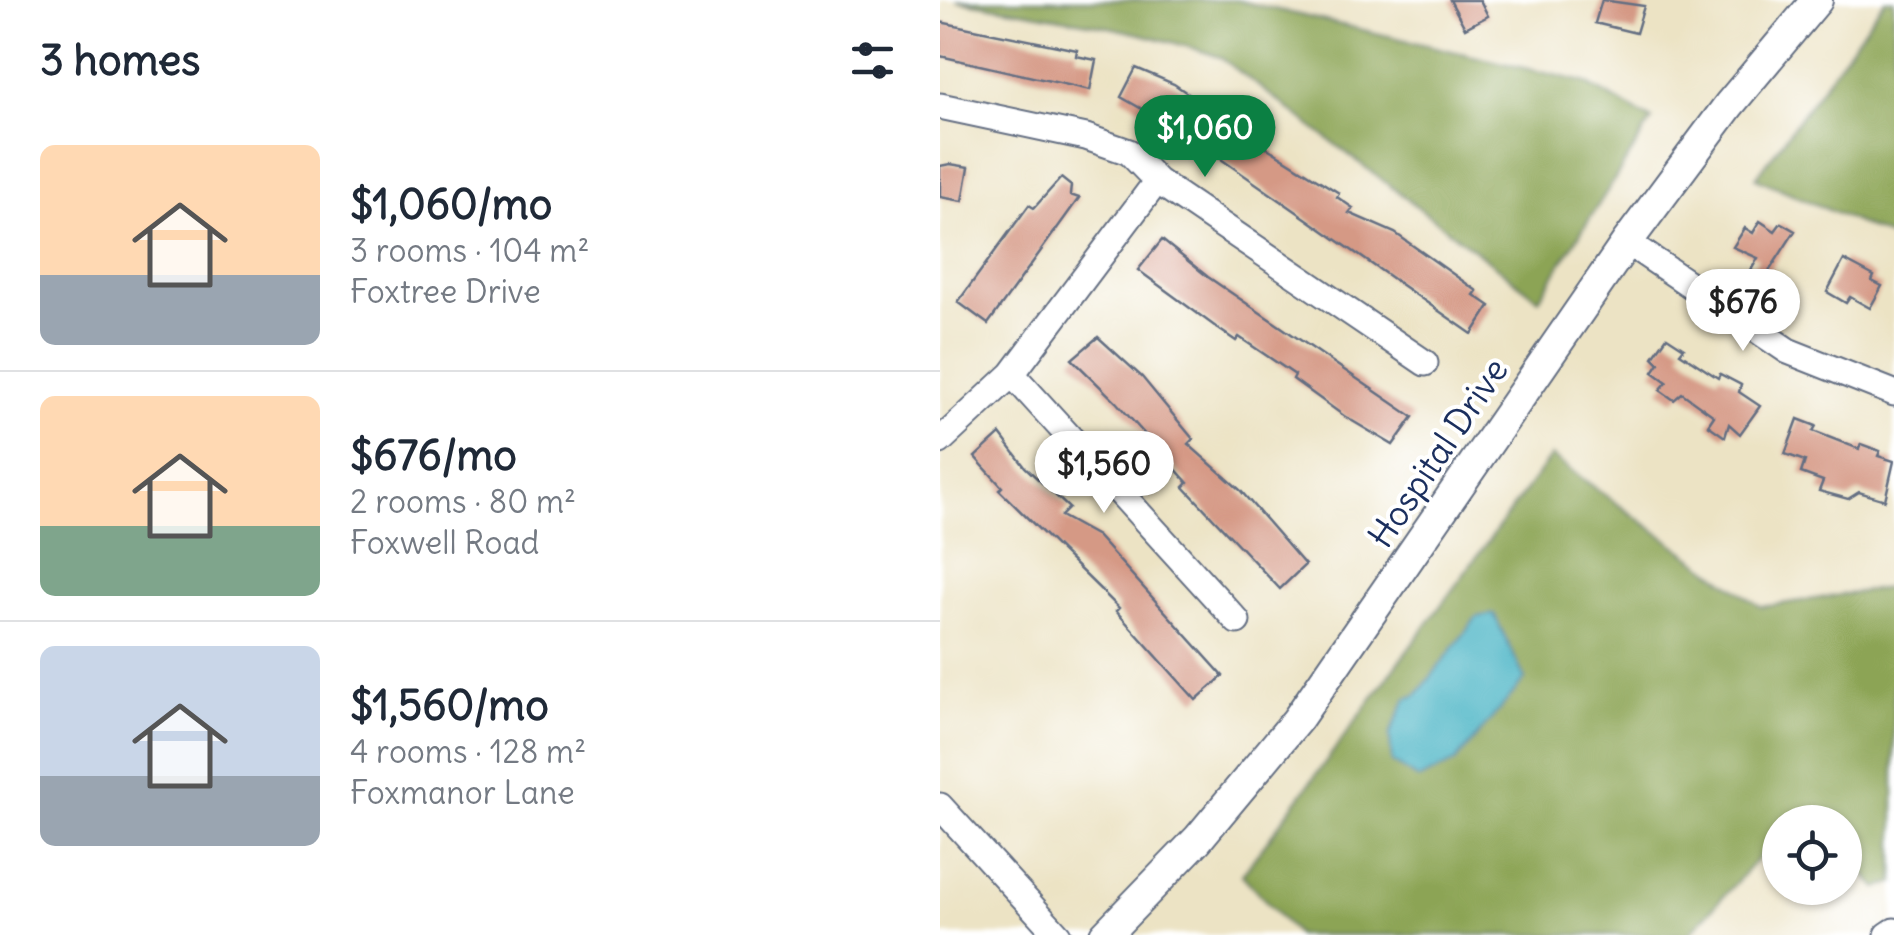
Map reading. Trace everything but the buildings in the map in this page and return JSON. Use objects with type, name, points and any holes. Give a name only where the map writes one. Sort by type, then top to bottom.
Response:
[{"type":"street","name":"Hospital Drive","points":[[1105,935],[1198,839],[1298,720],[1627,242],[1729,105],[1816,0]]},
{"type":"street","points":[[940,106],[1086,137],[1129,152],[1157,181],[1425,363]]},
{"type":"street","points":[[940,441],[1012,374],[1157,181]]},
{"type":"street","points":[[1627,242],[1788,352],[1894,393]]},
{"type":"street","points":[[1012,374],[1236,621]]},
{"type":"street","points":[[940,806],[1058,935]]},
{"type":"green space","points":[[956,0],[1236,0],[1584,82],[1652,120],[1539,299],[1220,57],[1122,30]]},
{"type":"green space","points":[[1885,0],[1894,0],[1894,239],[1756,178]]},
{"type":"green space","points":[[1551,456],[1761,607],[1894,587],[1894,883],[1877,888],[1862,871],[1862,805],[1762,805],[1762,854],[1688,935],[1297,935],[1242,875]]},
{"type":"water","points":[[1494,614],[1525,679],[1455,762],[1419,779],[1392,762],[1390,735],[1406,699],[1417,695],[1477,617]]}]
